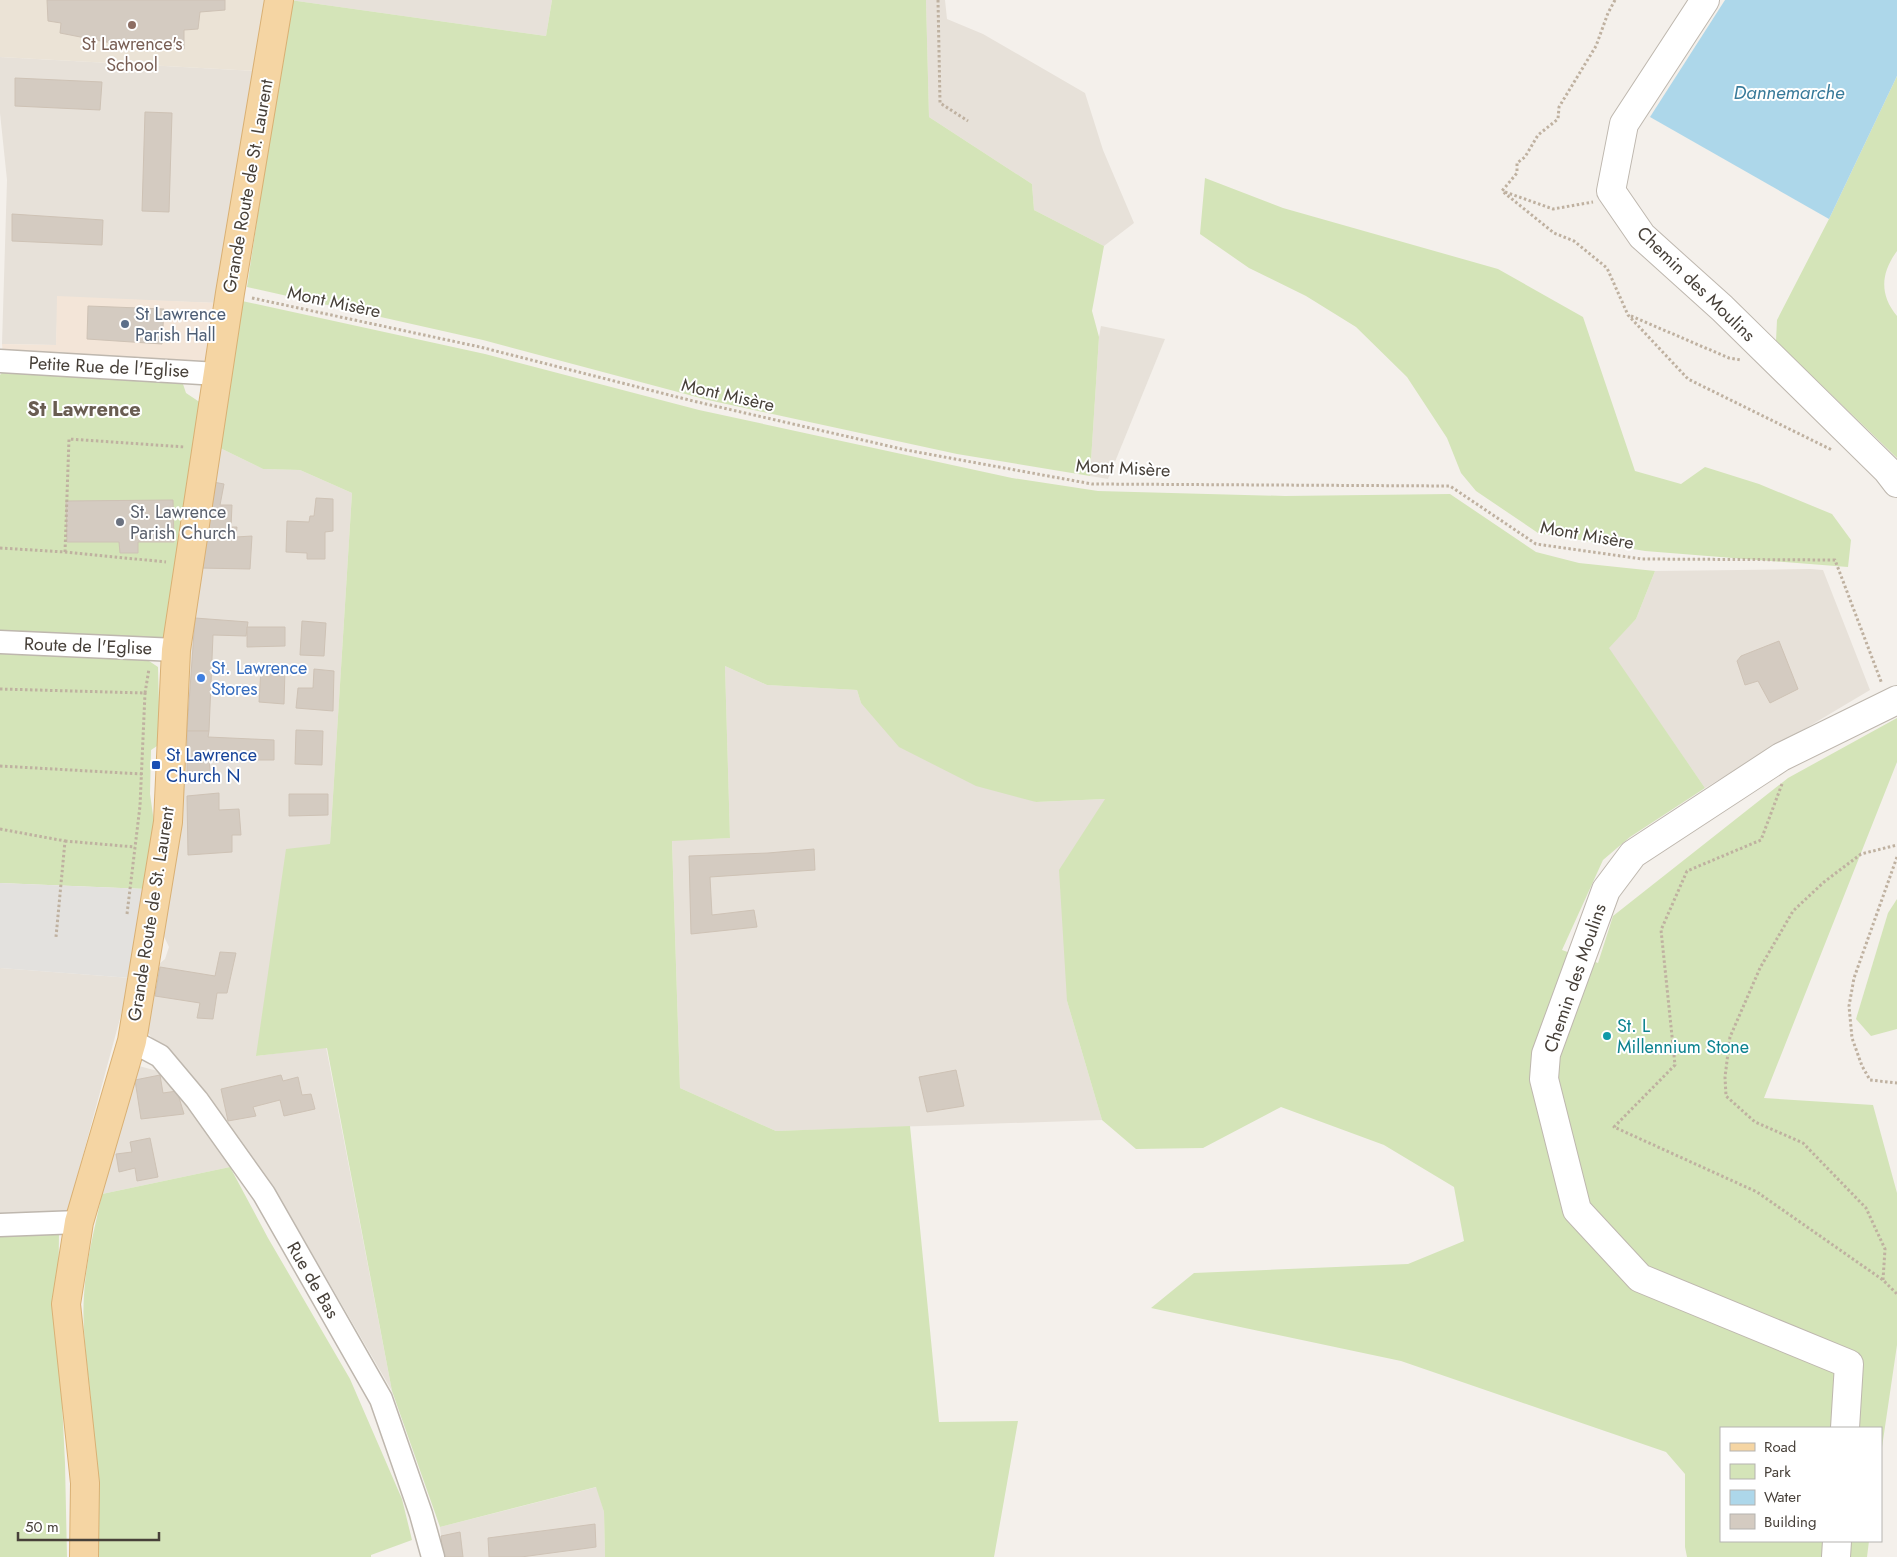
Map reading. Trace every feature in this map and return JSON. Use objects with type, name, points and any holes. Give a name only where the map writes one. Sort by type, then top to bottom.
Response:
[{"type":"main road","name":"Grande Route de St. Laurent","points":[[84,1557],[85,1483],[66,1304],[78,1222],[132,1041],[168,822],[166,649],[218,374],[279,0]]},
{"type":"street","points":[[1616,199],[1611,191],[1624,124],[1705,0]]},
{"type":"street","name":"Chemin des Moulins","points":[[1616,199],[1642,236],[1735,321],[1887,470],[1897,483]]},
{"type":"street","name":"Petite Rue de l'Eglise","points":[[0,361],[218,374]]},
{"type":"street","name":"Route de l'Eglise","points":[[0,642],[166,649]]},
{"type":"street","name":"Chemin des Moulins","points":[[1845,1427],[1849,1364],[1640,1278],[1577,1210],[1544,1079],[1546,1054],[1606,890],[1633,854],[1781,757],[1893,701]]},
{"type":"street","name":"Rue de Bas","points":[[132,1041],[160,1056],[197,1100],[264,1194],[381,1399],[433,1557]]},
{"type":"street","points":[[0,1225],[78,1222]]},
{"type":"street","points":[[1836,1557],[1837,1542]]},
{"type":"path","points":[[938,0],[940,103],[968,121]]},
{"type":"path","points":[[1502,191],[1553,209],[1616,199]]},
{"type":"path","name":"Mont Misère","points":[[230,293],[480,347],[693,401],[906,450],[1092,484],[1450,486],[1536,544],[1642,559],[1835,560],[1893,701]]},
{"type":"path","points":[[1628,315],[1729,358],[1747,360]]},
{"type":"path","points":[[65,552],[69,439],[189,447]]},
{"type":"path","points":[[0,548],[168,562]]},
{"type":"path","points":[[127,914],[140,806],[145,693],[149,669],[166,649]]},
{"type":"path","points":[[0,689],[145,693]]},
{"type":"path","points":[[0,766],[142,774]]},
{"type":"path","points":[[1784,782],[1761,840],[1688,871],[1662,930],[1675,1066],[1614,1127],[1757,1192],[1883,1280],[1897,1294]]},
{"type":"path","points":[[0,829],[65,841],[136,847]]},
{"type":"path","points":[[56,937],[65,841]]},
{"type":"path","points":[[1883,1280],[1885,1249],[1866,1208],[1803,1143],[1755,1122],[1726,1096],[1725,1077],[1730,1037],[1760,968],[1793,911],[1824,882],[1861,854],[1897,845]]},
{"type":"path","points":[[1897,857],[1854,978],[1849,1006],[1852,1038],[1862,1066],[1870,1080],[1897,1083]]},
{"type":"shaded area","name":"St Lawrence's School","points":[[0,0],[269,0],[256,71],[0,57]]},
{"type":"shaded area","points":[[290,0],[552,0],[546,36]]},
{"type":"shaded area","points":[[926,0],[945,0],[947,19],[983,34],[1085,93],[1103,150],[1134,223],[1104,246],[1034,210],[1032,184],[929,117]]},
{"type":"shaded area","points":[[0,57],[256,71],[218,303],[58,297],[56,345],[2,344],[7,180],[0,113]]},
{"type":"shaded area","points":[[57,296],[218,303],[211,355],[199,366],[3,355],[2,344],[56,345]]},
{"type":"shaded area","points":[[1101,326],[1165,339],[1108,479],[1090,476]]},
{"type":"shaded area","points":[[218,447],[263,469],[300,470],[352,493],[330,844],[257,1056],[326,1047],[392,1391],[288,1212],[205,1095],[144,1029],[154,968],[165,959],[169,947],[160,928],[190,647]]},
{"type":"shaded area","points":[[1823,570],[1870,690],[1705,788],[1608,648],[1636,619],[1655,571]]},
{"type":"shaded area","points":[[725,666],[767,685],[857,690],[861,703],[1036,802],[1105,799],[1067,1001],[1102,1120],[776,1131],[680,1088],[672,840],[730,838]]},
{"type":"shaded area","points":[[0,883],[145,889],[131,978],[0,968]]},
{"type":"shaded area","points":[[0,968],[131,978],[67,1214],[0,1215]]},
{"type":"shaded area","points":[[139,1066],[165,1073],[230,1167],[102,1194]]},
{"type":"shaded area","points":[[597,1487],[604,1512],[605,1557],[443,1557],[440,1527]]},
{"type":"green space","points":[[290,0],[546,36],[552,0],[926,0],[929,117],[1032,184],[1034,210],[1104,246],[1092,311],[1099,337],[1090,476],[957,454],[708,400],[483,340],[247,287]]},
{"type":"green space","points":[[1897,76],[1897,251],[1888,267],[1884,284],[1887,300],[1897,316],[1897,458],[1776,341],[1777,320],[1829,219]]},
{"type":"green space","points":[[1205,178],[1283,208],[1498,269],[1583,317],[1635,471],[1681,484],[1705,467],[1759,484],[1832,514],[1851,540],[1848,567],[1645,551],[1538,533],[1476,491],[1461,473],[1447,438],[1407,377],[1356,327],[1306,296],[1249,268],[1200,234]]},
{"type":"green space","points":[[242,301],[485,354],[699,410],[1012,478],[1098,491],[1285,496],[1450,494],[1536,552],[1579,563],[1655,571],[1636,619],[1609,648],[1705,788],[1630,837],[1603,860],[1562,950],[1598,963],[1613,916],[1788,778],[1897,718],[1897,762],[1764,1098],[1873,1105],[1897,1193],[1897,1345],[1882,1447],[1882,1427],[1720,1427],[1720,1542],[1869,1542],[1867,1557],[1687,1557],[1685,1547],[1685,1474],[1666,1452],[1401,1361],[1151,1308],[1194,1273],[1408,1264],[1464,1241],[1454,1187],[1384,1145],[1281,1107],[1203,1148],[1136,1149],[1102,1120],[1067,1001],[1059,870],[1105,799],[1036,802],[976,786],[899,747],[861,703],[857,690],[767,685],[725,666],[730,838],[672,841],[680,1088],[776,1131],[910,1126],[939,1422],[1018,1421],[994,1557],[605,1557],[604,1512],[596,1487],[440,1527],[392,1391],[327,1048],[256,1056],[286,849],[330,844],[352,493],[300,470],[263,469],[218,447]]},
{"type":"green space","points":[[4,370],[181,378],[186,393],[201,403],[169,640],[0,632],[0,375]]},
{"type":"green space","points":[[0,654],[143,657],[158,667],[160,744],[151,750],[150,794],[154,822],[145,889],[0,883]]},
{"type":"green space","points":[[1897,899],[1897,1029],[1871,1036],[1856,1019],[1888,913]]},
{"type":"green space","points":[[230,1167],[268,1238],[350,1379],[402,1499],[412,1540],[371,1555],[371,1557],[94,1557],[95,1460],[83,1312],[91,1244],[102,1194]]},
{"type":"green space","points":[[59,1232],[58,1320],[65,1463],[67,1557],[0,1557],[0,1234]]},
{"type":"water","name":"Dannemarche","points":[[1725,0],[1897,0],[1897,76],[1829,219],[1650,117]]},
{"type":"building","points":[[47,0],[225,0],[225,10],[200,12],[198,29],[184,30],[184,49],[106,42],[60,33],[61,23],[48,21]]},
{"type":"building","points":[[15,78],[102,82],[100,110],[15,106]]},
{"type":"building","points":[[145,112],[172,113],[169,212],[142,211]]},
{"type":"building","points":[[12,214],[103,220],[102,245],[12,241]]},
{"type":"building","name":"St Lawrence Parish Hall","points":[[88,306],[164,309],[162,344],[87,339]]},
{"type":"building","points":[[213,482],[224,484],[220,505],[232,505],[231,527],[237,527],[236,537],[252,536],[250,569],[199,568]]},
{"type":"building","points":[[316,498],[333,499],[333,531],[325,532],[325,559],[307,559],[307,553],[286,552],[287,521],[309,522],[310,516],[314,516]]},
{"type":"building","name":"St. Lawrence Parish Church","points":[[173,500],[174,542],[138,542],[138,553],[120,553],[119,542],[67,542],[66,501]]},
{"type":"building","points":[[195,618],[248,622],[246,636],[213,635],[209,731],[187,731]]},
{"type":"building","points":[[302,621],[326,623],[324,656],[300,655]]},
{"type":"building","points":[[247,627],[285,627],[285,646],[247,647]]},
{"type":"building","points":[[1779,641],[1798,689],[1770,703],[1758,681],[1745,685],[1737,661],[1741,656]]},
{"type":"building","points":[[261,668],[285,670],[284,704],[259,702]]},
{"type":"building","points":[[314,669],[334,671],[333,711],[296,708],[298,688],[313,688]]},
{"type":"building","points":[[296,730],[323,731],[322,765],[295,764]]},
{"type":"building","points":[[187,731],[209,731],[208,737],[274,740],[274,760],[235,760],[234,757],[209,757],[210,773],[187,771]]},
{"type":"building","points":[[219,793],[219,810],[239,809],[241,835],[232,835],[232,852],[188,855],[187,796]]},
{"type":"building","points":[[289,794],[328,794],[328,815],[289,816]]},
{"type":"building","points":[[814,849],[815,870],[710,877],[712,915],[754,910],[757,927],[691,934],[689,856]]},
{"type":"building","points":[[220,952],[236,953],[227,993],[217,993],[213,1019],[197,1018],[200,1003],[155,996],[160,967],[215,976]]},
{"type":"building","points":[[956,1070],[964,1106],[927,1112],[919,1077]]},
{"type":"building","points":[[160,1075],[163,1093],[177,1091],[184,1114],[141,1119],[135,1080]]},
{"type":"building","points":[[281,1075],[283,1081],[298,1077],[302,1095],[311,1094],[315,1109],[284,1116],[280,1100],[253,1107],[256,1116],[228,1121],[221,1089]]},
{"type":"building","points":[[150,1138],[158,1177],[137,1181],[135,1168],[119,1172],[116,1154],[132,1152],[130,1142]]},
{"type":"building","points":[[595,1524],[596,1547],[521,1557],[489,1557],[488,1538]]},
{"type":"building","points":[[460,1532],[463,1557],[443,1557],[441,1536]]},
{"type":"place","name":"St Lawrence's School","points":[[132,25]]},
{"type":"place","name":"St Lawrence Parish Hall","points":[[125,324]]},
{"type":"place","name":"St. Lawrence Parish Church","points":[[120,522]]},
{"type":"place","name":"St. Lawrence Stores","points":[[201,678]]},
{"type":"place","name":"St Lawrence Church N","points":[[156,765]]},
{"type":"place","name":"St. L Millennium Stone","points":[[1607,1036]]},
{"type":"district","name":"St Lawrence","points":[[84,409]]}]
